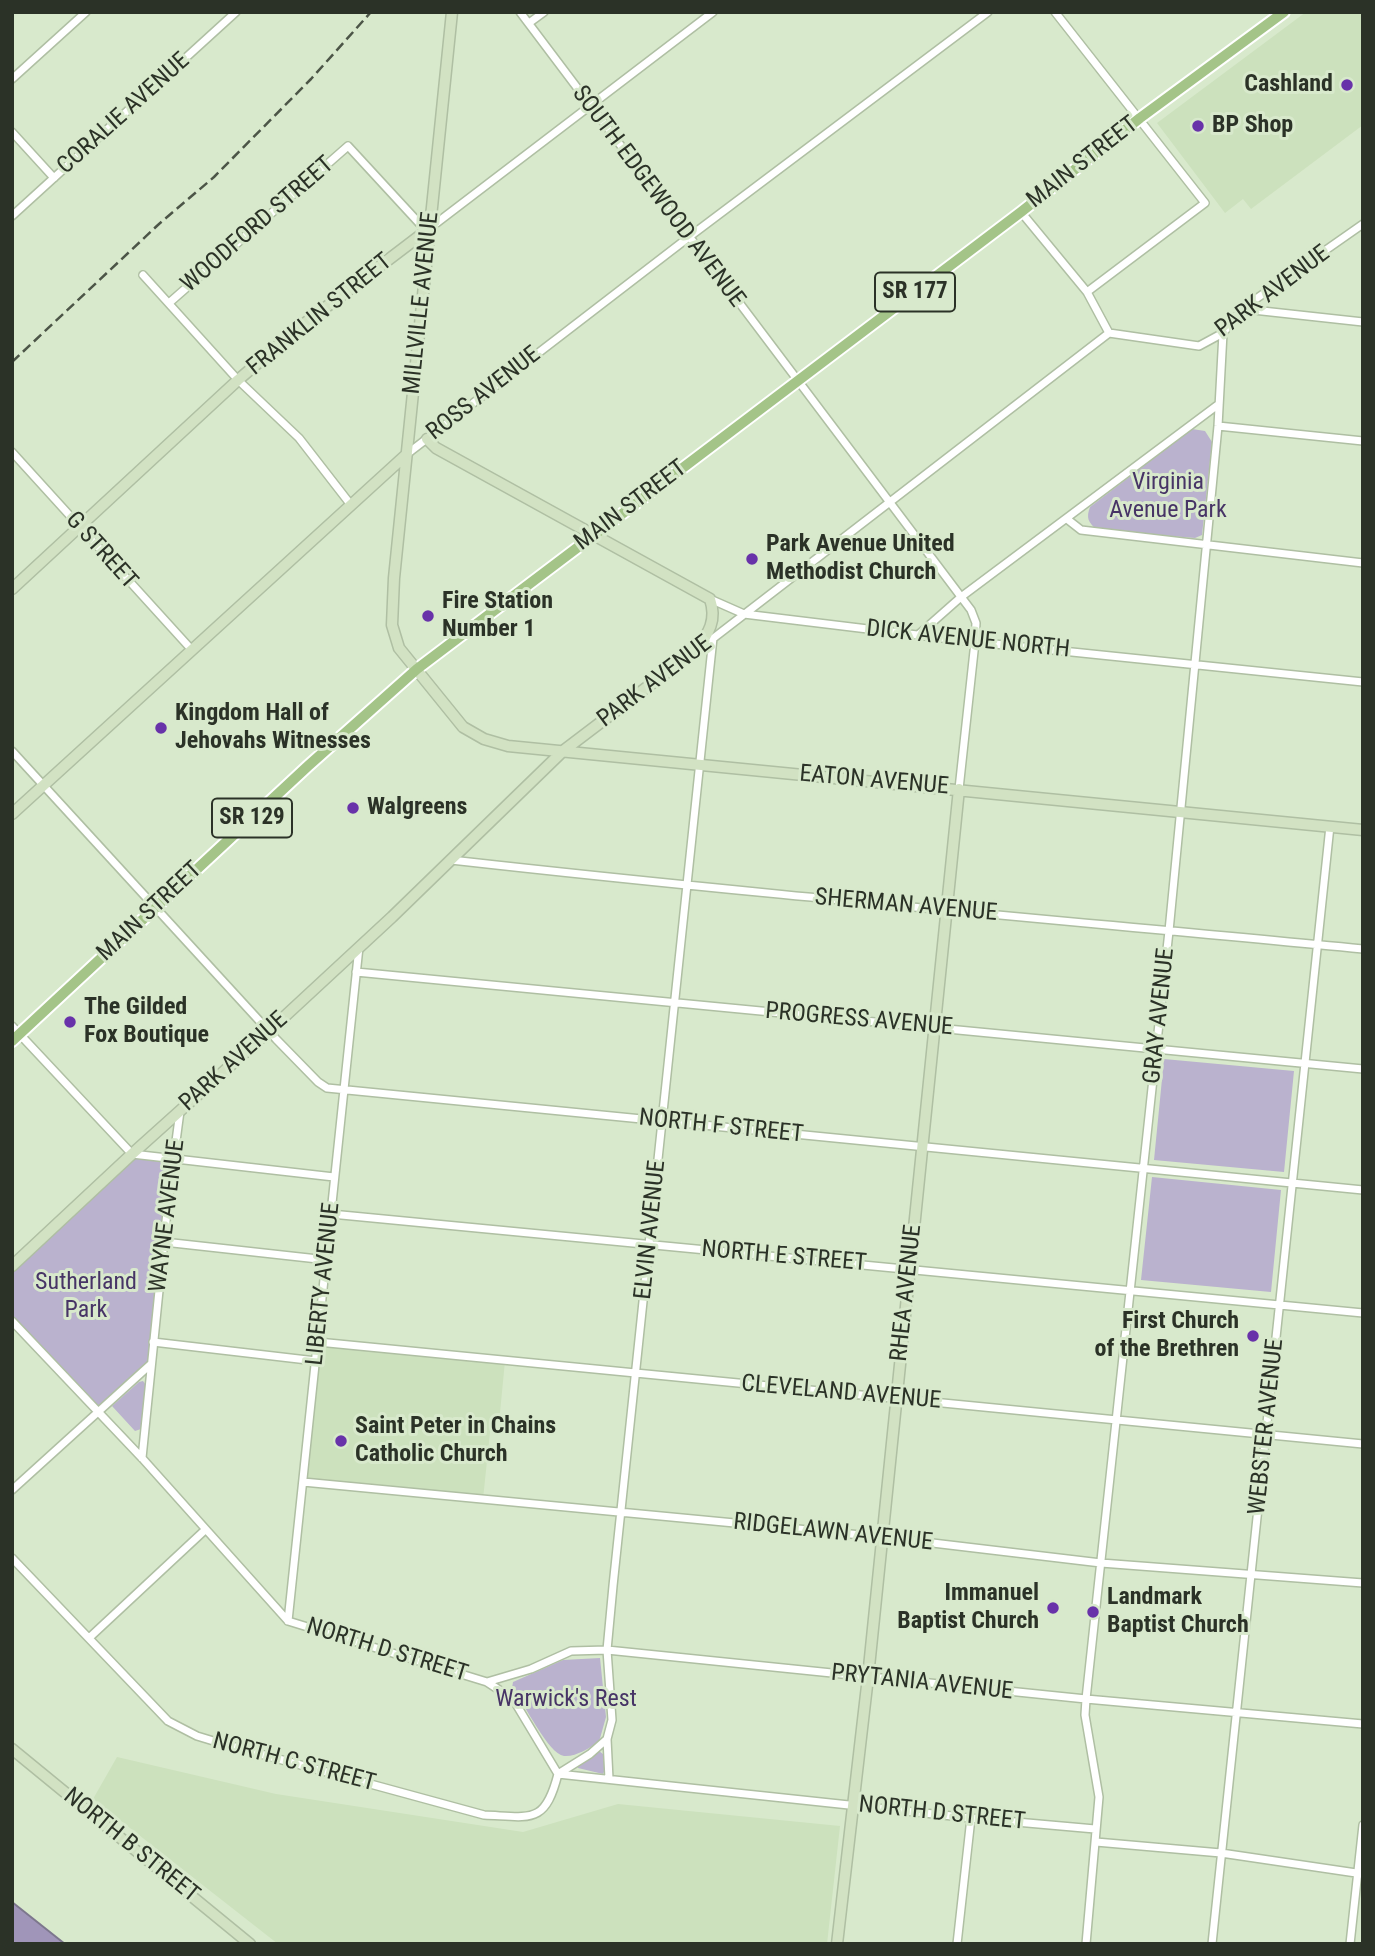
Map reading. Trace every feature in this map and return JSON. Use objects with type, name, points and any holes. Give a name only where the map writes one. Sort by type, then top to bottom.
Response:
[{"type":"main road","name":"MILLVILLE AVENUE","points":[[417,669],[395,640],[392,625],[394,578],[452,12]]},
{"type":"main road","name":"MAIN STREET","points":[[15,1033],[417,669],[1021,212],[1140,118],[1284,12]]},
{"type":"main road","name":"FRANKLIN STREET","points":[[12,589],[238,380],[300,327],[430,228]]},
{"type":"main road","name":"DICK AVENUE NORTH","points":[[426,439],[436,448],[710,599]]},
{"type":"main road","name":"ROSS AVENUE","points":[[12,814],[407,454]]},
{"type":"main road","points":[[696,650],[708,635],[712,624],[714,610],[710,599]]},
{"type":"main road","name":"PARK AVENUE","points":[[12,1266],[359,947],[563,751],[696,650]]},
{"type":"main road","name":"EATON AVENUE","points":[[417,669],[463,727],[508,746],[1363,830]]},
{"type":"main road","name":"RHEA AVENUE","points":[[837,1944],[868,1677],[959,789]]},
{"type":"main road","name":"NORTH B STREET","points":[[12,1749],[250,1944]]},
{"type":"street","points":[[12,79],[86,12]]},
{"type":"street","name":"CORALIE AVENUE","points":[[12,216],[236,12]]},
{"type":"street","name":"SOUTH EDGEWOOD AVENUE","points":[[520,12],[889,502]]},
{"type":"street","points":[[529,23],[544,12]]},
{"type":"street","name":"FRANKLIN STREET","points":[[430,228],[713,12]]},
{"type":"street","name":"ROSS AVENUE","points":[[407,454],[988,12]]},
{"type":"street","points":[[1055,12],[1205,203],[1087,292]]},
{"type":"street","points":[[12,132],[54,178]]},
{"type":"street","name":"WOODFORD STREET","points":[[169,303],[348,146],[419,223],[430,228]]},
{"type":"street","points":[[1021,212],[1087,292],[1109,333]]},
{"type":"street","name":"PARK AVENUE","points":[[696,650],[1109,333],[1199,346],[1223,333],[1244,309],[1363,224]]},
{"type":"street","points":[[143,275],[238,380],[299,438],[351,505]]},
{"type":"street","points":[[1244,309],[1363,322]]},
{"type":"street","name":"GRAY AVENUE","points":[[1086,1944],[1099,1797],[1085,1715],[1086,1699],[1169,931],[1218,426],[1223,333]]},
{"type":"street","points":[[918,635],[961,597],[1219,404]]},
{"type":"street","points":[[1218,426],[1363,441]]},
{"type":"street","name":"G STREET","points":[[12,452],[191,649]]},
{"type":"street","name":"RHEA AVENUE","points":[[889,502],[971,610],[976,623],[959,789]]},
{"type":"street","points":[[1067,519],[1081,530],[1363,563]]},
{"type":"street","name":"DICK AVENUE NORTH","points":[[710,599],[744,614],[975,642],[1363,682]]},
{"type":"street","name":"ELVIN AVENUE","points":[[609,1779],[607,1738],[612,1720],[607,1650],[713,638]]},
{"type":"street","name":"NORTH F STREET","points":[[12,751],[318,1082],[327,1088],[1363,1191]]},
{"type":"street","name":"WEBSTER AVENUE","points":[[1212,1944],[1330,826]]},
{"type":"street","name":"SHERMAN AVENUE","points":[[450,860],[687,887],[1363,949]]},
{"type":"street","name":"LIBERTY AVENUE","points":[[288,1621],[359,947]]},
{"type":"street","name":"PROGRESS AVENUE","points":[[356,972],[1363,1069]]},
{"type":"street","points":[[15,1033],[131,1154],[334,1177]]},
{"type":"street","name":"WAYNE AVENUE","points":[[142,1458],[180,1111]]},
{"type":"street","name":"NORTH E STREET","points":[[331,1214],[1363,1313]]},
{"type":"street","points":[[164,1242],[327,1260]]},
{"type":"street","name":"NORTH D STREET","points":[[12,1321],[142,1458],[288,1621],[487,1682],[513,1699],[558,1774],[1096,1829]]},
{"type":"street","points":[[153,1342],[316,1361]]},
{"type":"street","name":"CLEVELAND AVENUE","points":[[318,1342],[1363,1444]]},
{"type":"street","points":[[12,1490],[151,1364]]},
{"type":"street","name":"RIDGELAWN AVENUE","points":[[303,1482],[881,1537],[1101,1563],[1363,1583]]},
{"type":"street","points":[[89,1638],[205,1530]]},
{"type":"street","name":"NORTH C STREET","points":[[12,1558],[168,1721],[197,1736],[484,1815],[535,1814],[545,1808],[552,1796],[558,1774]]},
{"type":"street","name":"PRYTANIA AVENUE","points":[[487,1682],[531,1669],[571,1651],[607,1650],[1086,1699],[1363,1724]]},
{"type":"street","points":[[558,1774],[590,1754],[607,1738]]},
{"type":"street","points":[[957,1944],[971,1818]]},
{"type":"street","points":[[1350,1944],[1360,1873],[1363,1825]]},
{"type":"street","points":[[1096,1842],[1157,1850],[1221,1853],[1360,1873]]},
{"type":"shaded area","points":[[1306,12],[1363,12],[1363,125],[1251,209],[1243,199],[1225,213],[1157,123]]},
{"type":"shaded area","points":[[318,1342],[505,1361],[499,1423],[491,1423],[483,1499],[303,1482]]},
{"type":"shaded area","points":[[117,1757],[276,1794],[523,1832],[618,1804],[840,1826],[827,1944],[278,1944],[93,1799]]},
{"type":"shaded area","points":[[12,1902],[65,1944],[12,1944]]},
{"type":"green space","name":"Virginia Avenue Park","points":[[1192,429],[1205,431],[1212,442],[1202,535],[1195,538],[1097,530],[1088,517],[1090,507]]},
{"type":"green space","points":[[1164,1059],[1294,1071],[1284,1172],[1154,1160]]},
{"type":"green space","name":"Sutherland Park","points":[[132,1154],[174,1159],[151,1364],[99,1412],[12,1321],[12,1266]]},
{"type":"green space","points":[[1152,1177],[1281,1190],[1271,1292],[1141,1280]]},
{"type":"green space","points":[[143,1381],[146,1385],[141,1429],[135,1431],[112,1406]]},
{"type":"green space","name":"Warwick's Rest","points":[[600,1658],[606,1717],[599,1742],[578,1754],[564,1756],[544,1737],[512,1688],[513,1682],[563,1660]]},
{"type":"green space","points":[[599,1751],[603,1754],[603,1774],[578,1768],[578,1765]]},
{"type":"railway","points":[[12,362],[159,224],[214,177],[311,79],[371,12]]},
{"type":"place","name":"Cashland","points":[[1347,85]]},
{"type":"place","name":"BP Shop","points":[[1198,126]]},
{"type":"place","name":"Park Avenue United Methodist Church","points":[[752,559]]},
{"type":"place","name":"Fire Station Number 1","points":[[428,616]]},
{"type":"place","name":"Kingdom Hall of Jehovahs Witnesses","points":[[161,728]]},
{"type":"place","name":"Walgreens","points":[[353,808]]},
{"type":"place","name":"The Gilded Fox Boutique","points":[[70,1022]]},
{"type":"place","name":"First Church of the Brethren","points":[[1253,1336]]},
{"type":"place","name":"Saint Peter in Chains Catholic Church","points":[[341,1441]]},
{"type":"place","name":"Immanuel Baptist Church","points":[[1053,1608]]},
{"type":"place","name":"Landmark Baptist Church","points":[[1093,1612]]}]
